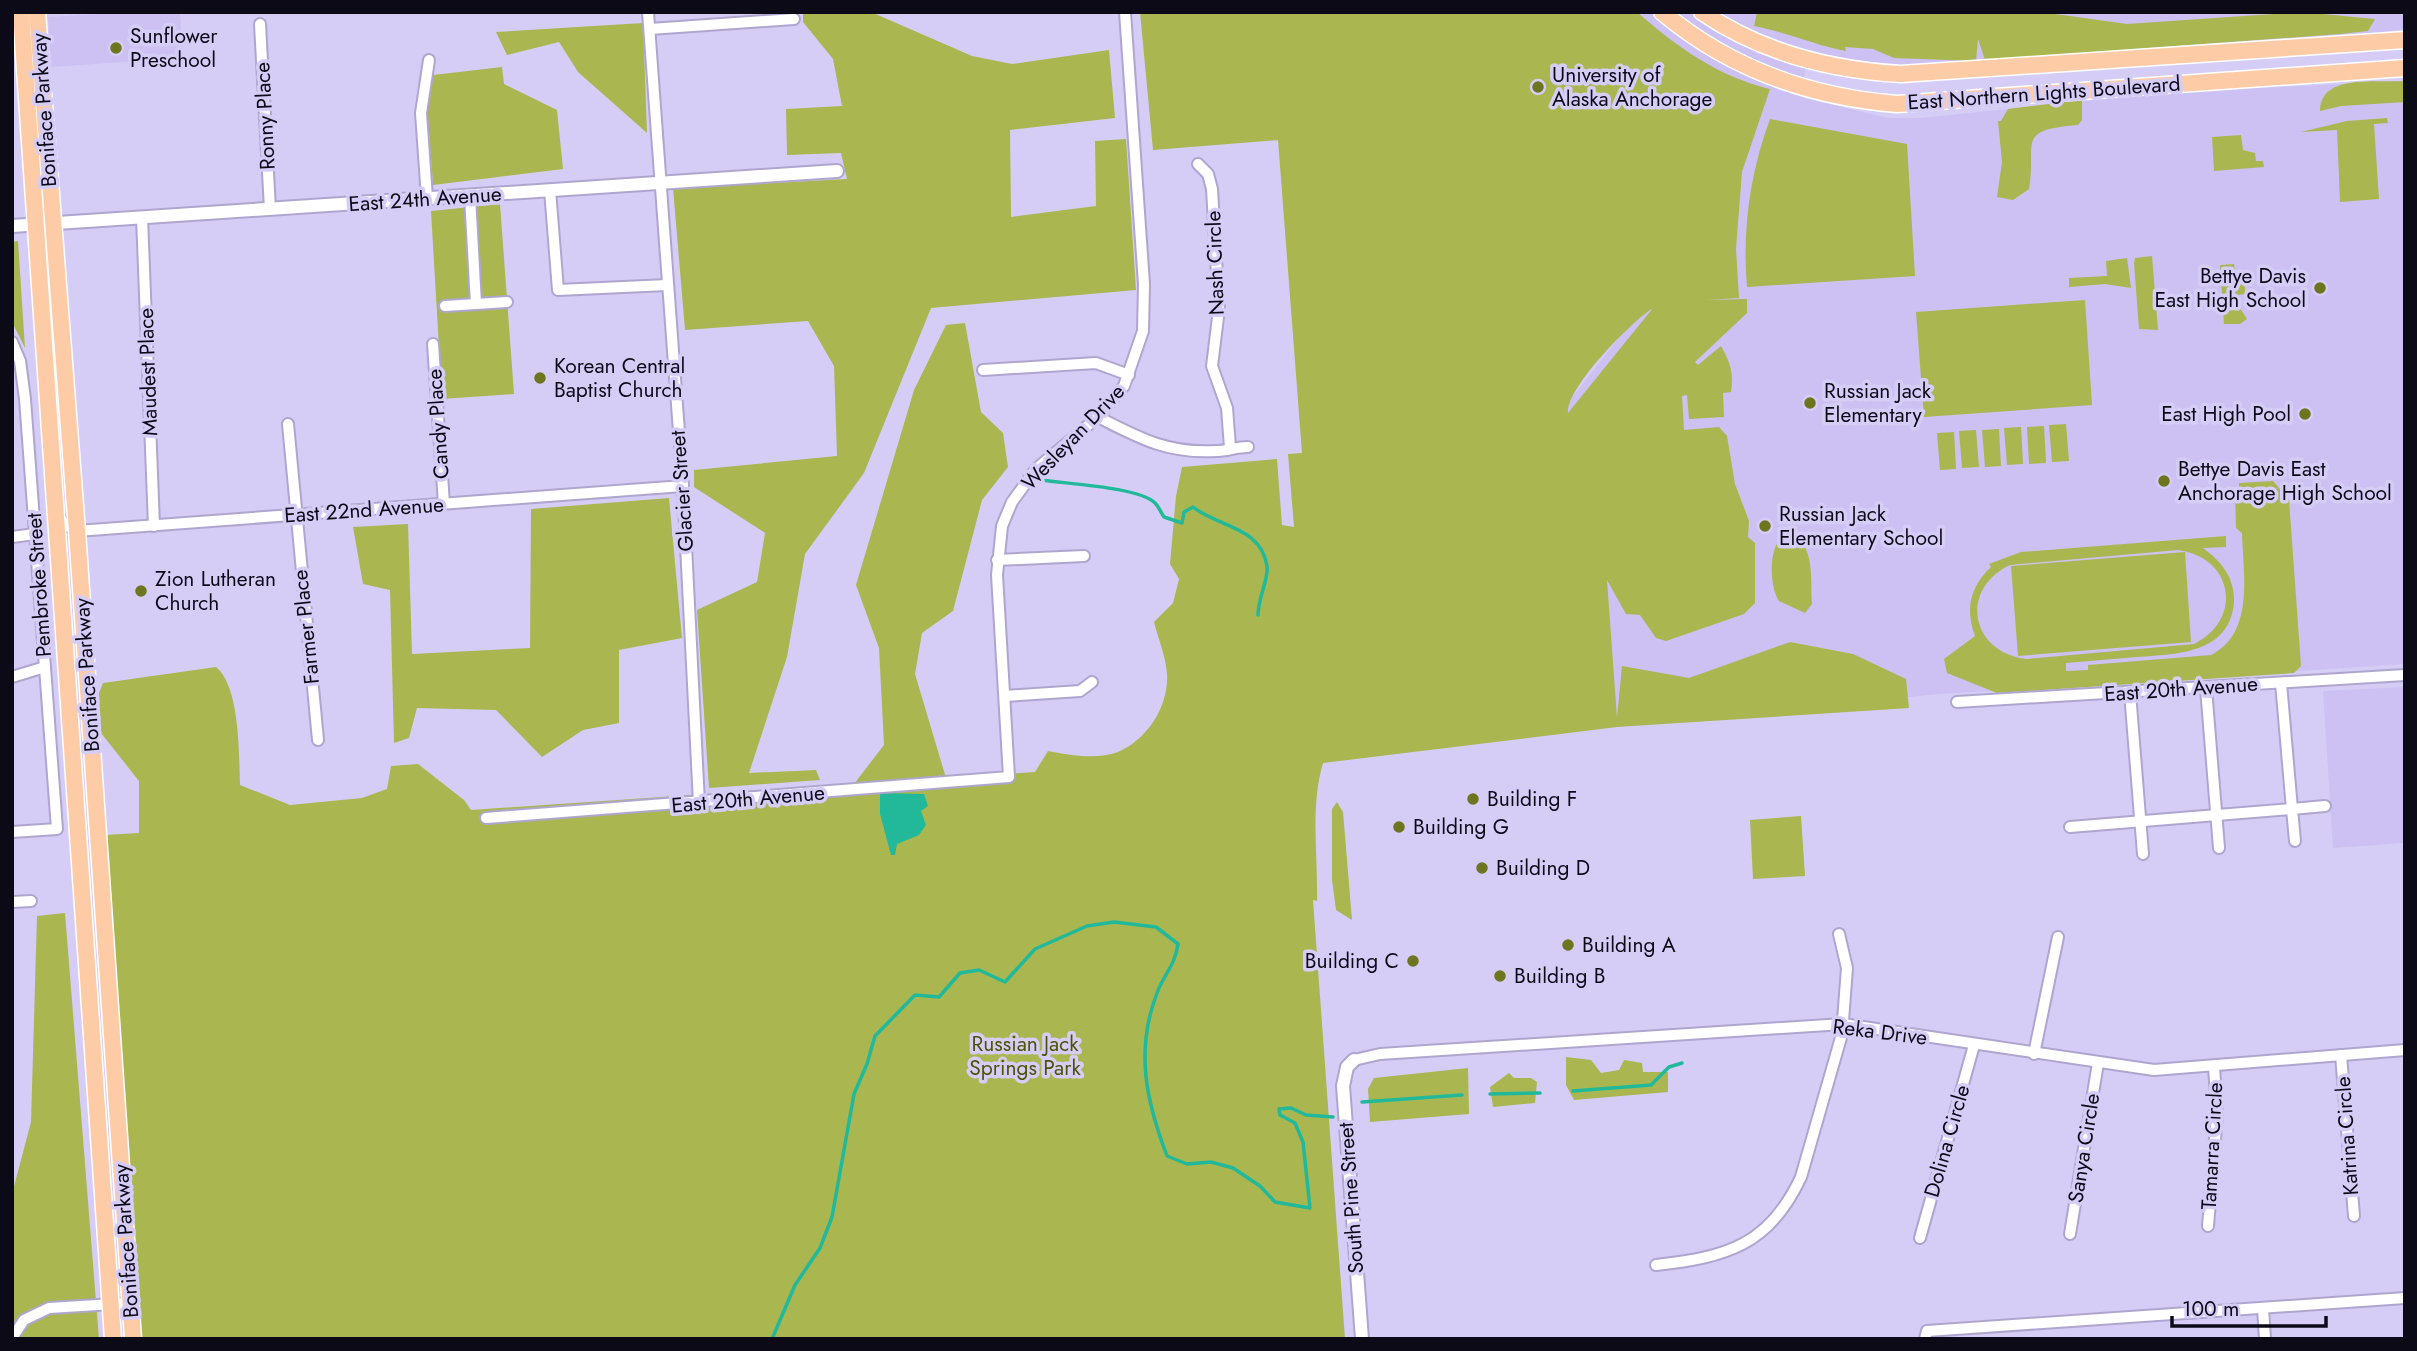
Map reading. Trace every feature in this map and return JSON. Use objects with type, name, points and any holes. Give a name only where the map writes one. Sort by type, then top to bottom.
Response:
[{"type":"main road","name":"Boniface Parkway","points":[[21,12],[113,1339]]},
{"type":"main road","name":"Boniface Parkway","points":[[37,12],[77,531],[133,1339]]},
{"type":"main road","name":"East Northern Lights Boulevard","points":[[1662,12],[1700,40],[1766,75],[1828,96],[1885,103],[1938,103],[2405,68]]},
{"type":"main road","name":"East Northern Lights Boulevard","points":[[1702,12],[1733,31],[1795,57],[1830,66],[1900,74],[2405,40]]},
{"type":"street","name":"Glacier Street","points":[[648,12],[683,486],[699,803]]},
{"type":"street","name":"Wesleyan Drive","points":[[1009,777],[997,560],[1002,526],[1012,502],[1036,469],[1098,417],[1124,386],[1143,331],[1144,306],[1125,12]]},
{"type":"street","points":[[650,29],[749,17],[794,19]]},
{"type":"street","name":"Ronny Place","points":[[260,24],[270,209]]},
{"type":"street","points":[[427,198],[421,113],[429,60]]},
{"type":"street","name":"Nash Circle","points":[[1198,164],[1208,174],[1212,190],[1219,309],[1212,366],[1227,408],[1230,447]]},
{"type":"street","name":"East 24th Avenue","points":[[12,226],[837,172]]},
{"type":"street","points":[[550,190],[558,290],[667,285]]},
{"type":"street","points":[[470,196],[476,304]]},
{"type":"street","name":"Maudest Place","points":[[142,217],[154,526]]},
{"type":"street","points":[[445,306],[507,302]]},
{"type":"street","name":"Pembroke Street","points":[[12,342],[20,360],[18,390],[35,534],[57,829],[12,832]]},
{"type":"street","name":"Candy Place","points":[[433,344],[444,504]]},
{"type":"street","points":[[983,370],[1096,362],[1129,376]]},
{"type":"street","points":[[1098,417],[1154,445],[1219,451],[1230,447],[1248,447]]},
{"type":"street","name":"Farmer Place","points":[[288,424],[318,740]]},
{"type":"street","name":"East 22nd Avenue","points":[[77,531],[683,486]]},
{"type":"street","points":[[54,509],[64,524],[77,531]]},
{"type":"street","points":[[12,537],[35,534]]},
{"type":"street","points":[[997,560],[1084,556]]},
{"type":"street","points":[[12,677],[45,667]]},
{"type":"street","name":"East 20th Avenue","points":[[1958,702],[2405,675]]},
{"type":"street","points":[[1005,696],[1080,691],[1092,682]]},
{"type":"street","points":[[2281,683],[2295,841]]},
{"type":"street","points":[[2206,688],[2219,848]]},
{"type":"street","points":[[2130,693],[2143,854]]},
{"type":"street","name":"East 20th Avenue","points":[[486,818],[1009,777]]},
{"type":"street","points":[[2070,827],[2325,806]]},
{"type":"street","points":[[12,902],[31,901]]},
{"type":"street","points":[[1656,1265],[1696,1260],[1732,1251],[1757,1238],[1782,1212],[1801,1177],[1843,1024],[1847,968],[1839,934]]},
{"type":"street","points":[[2034,1054],[2057,937]]},
{"type":"street","name":"Reka Drive","points":[[1354,1060],[1380,1054],[1843,1024],[2154,1070],[2405,1050]]},
{"type":"street","name":"Dolina Circle","points":[[1920,1238],[1975,1045]]},
{"type":"street","name":"Katrina Circle","points":[[2341,1055],[2354,1216]]},
{"type":"street","name":"South Pine Street","points":[[1354,1060],[1347,1068],[1343,1086],[1362,1339]]},
{"type":"street","name":"Sanya Circle","points":[[2070,1234],[2098,1063]]},
{"type":"street","name":"Tamarra Circle","points":[[2208,1226],[2217,1114],[2214,1066]]},
{"type":"street","points":[[1926,1335],[2405,1298]]},
{"type":"street","points":[[12,1338],[24,1320],[49,1308],[130,1303]]},
{"type":"street","points":[[2263,1308],[2265,1339]]},
{"type":"shaded area","name":"Sunflower Preschool","points":[[180,12],[183,58],[51,67],[48,17]]},
{"type":"shaded area","points":[[1268,12],[2405,12],[2405,29],[2354,37],[1908,68],[1808,54],[1801,97],[1887,118],[1921,118],[2177,92],[2405,81],[2405,664],[1939,694],[1617,727],[1572,489],[1567,404],[1621,335],[1662,301],[1738,298],[1736,249],[1742,172],[1762,109],[1276,141]]},
{"type":"shaded area","points":[[2405,687],[2405,850],[2404,843],[2333,848],[2323,691]]},
{"type":"shaded area","points":[[880,793],[924,794],[928,806],[921,811],[926,825],[919,835],[897,844],[895,855],[891,855],[880,814]]},
{"type":"green space","points":[[803,12],[871,12],[972,56],[1012,64],[1109,50],[1115,118],[1010,130],[1011,217],[1096,206],[1095,141],[1126,139],[1136,290],[931,308],[864,473],[805,554],[787,657],[749,773],[816,770],[820,780],[709,788],[697,610],[757,582],[765,533],[694,487],[694,470],[837,456],[834,366],[808,321],[685,330],[673,188],[847,179],[841,153],[787,155],[786,109],[842,106],[833,59],[803,22]]},
{"type":"green space","name":"Russian Jack Springs Park","points":[[1140,12],[1637,12],[1699,59],[1732,76],[1770,89],[1742,172],[1736,249],[1739,298],[1706,300],[1747,299],[1747,313],[1695,362],[1698,365],[1721,346],[1732,379],[1731,392],[1723,393],[1724,417],[1689,419],[1687,395],[1682,396],[1684,430],[1719,427],[1727,436],[1735,484],[1749,521],[1748,537],[1755,543],[1755,603],[1744,614],[1666,641],[1656,638],[1640,615],[1626,614],[1607,580],[1617,718],[1622,666],[1689,678],[1790,642],[1853,654],[1906,679],[1909,708],[1617,727],[1323,763],[1316,814],[1317,901],[1313,900],[1345,1339],[140,1339],[105,835],[139,833],[139,781],[101,733],[99,693],[103,683],[216,667],[224,676],[234,705],[240,785],[290,805],[362,798],[387,789],[391,766],[418,764],[464,800],[471,810],[854,784],[884,745],[879,648],[856,585],[914,390],[946,325],[965,323],[981,412],[1003,433],[1008,467],[982,500],[953,611],[922,633],[915,674],[946,778],[1035,772],[1048,751],[1092,756],[1110,754],[1129,747],[1154,720],[1167,686],[1164,654],[1154,622],[1173,603],[1179,579],[1170,564],[1176,496],[1182,467],[1277,459],[1282,525],[1294,527],[1288,454],[1302,453],[1278,140],[1153,150]],"holes":[[[1653,308],[1568,413],[1570,402],[1588,372],[1630,327]]]},
{"type":"green space","points":[[1757,12],[2041,12],[2127,24],[2302,12],[2375,19],[2368,31],[2340,34],[1985,60],[1978,39],[1976,61],[1894,58],[1873,49],[1845,47],[1846,51],[1754,26]]},
{"type":"green space","points":[[643,23],[647,133],[578,72],[559,42],[507,55],[496,32]]},
{"type":"green space","points":[[502,67],[504,84],[557,110],[563,169],[433,185],[426,92],[433,75]]},
{"type":"green space","points":[[2366,81],[2405,81],[2405,102],[2341,106],[2320,111],[2323,99],[2329,91],[2340,85]]},
{"type":"green space","points":[[2082,100],[2082,120],[2078,125],[2058,127],[2036,135],[2032,142],[2029,189],[2013,200],[1997,197],[2002,162],[1998,121],[2001,121],[2008,109]]},
{"type":"green space","points":[[2387,118],[2388,123],[2374,124],[2379,199],[2340,202],[2337,130],[2301,132],[2347,121]]},
{"type":"green space","points":[[1770,119],[1907,144],[1915,276],[1747,287],[1749,202],[1757,160]]},
{"type":"green space","points":[[2241,135],[2243,150],[2255,153],[2256,161],[2263,161],[2264,167],[2214,171],[2212,137]]},
{"type":"green space","points":[[500,204],[514,394],[442,399],[431,211]]},
{"type":"green space","points":[[18,241],[25,348],[12,322],[12,242]]},
{"type":"green space","points":[[2152,256],[2158,330],[2139,329],[2134,263],[2135,258]]},
{"type":"green space","points":[[2127,258],[2131,288],[2105,284],[2069,287],[2069,278],[2107,276],[2106,261]]},
{"type":"green space","points":[[2234,264],[2236,280],[2245,287],[2245,294],[2239,295],[2240,308],[2247,319],[2240,324],[2224,324],[2220,265]]},
{"type":"green space","points":[[2085,300],[2092,405],[1924,417],[1916,312]]},
{"type":"green space","points":[[2066,424],[2069,461],[2052,462],[2049,425]]},
{"type":"green space","points":[[2044,426],[2046,463],[2029,464],[2027,427]]},
{"type":"green space","points":[[2021,427],[2023,464],[2007,465],[2004,428]]},
{"type":"green space","points":[[1999,429],[2001,466],[1985,467],[1982,430]]},
{"type":"green space","points":[[1976,430],[1979,467],[1962,468],[1959,431]]},
{"type":"green space","points":[[1954,432],[1956,469],[1940,470],[1937,433]]},
{"type":"green space","points":[[2273,481],[2289,500],[2301,666],[2294,673],[1997,693],[1947,673],[1944,659],[1975,636],[1970,617],[1971,599],[1978,582],[1991,567],[1989,564],[2021,552],[2226,536],[2226,547],[2203,548],[2226,571],[2234,593],[2230,619],[2223,632],[2199,648],[2184,652],[2066,663],[2066,671],[2088,670],[2088,665],[2211,655],[2225,645],[2235,632],[2243,601],[2242,533],[2236,528],[2235,490],[2239,490],[2239,483]],"holes":[[[2178,550],[2197,555],[2211,564],[2220,576],[2225,590],[2225,605],[2220,620],[2210,633],[2194,644],[2027,659],[2008,654],[1993,645],[1983,633],[1978,619],[1978,604],[1983,589],[1994,576],[2010,565]]]},
{"type":"green space","points":[[669,498],[682,638],[619,650],[619,723],[583,730],[542,757],[496,710],[417,708],[409,738],[394,743],[390,590],[363,584],[353,527],[408,524],[412,654],[530,648],[531,509]]},
{"type":"green space","points":[[1792,537],[1805,547],[1810,565],[1812,604],[1805,613],[1779,601],[1772,580],[1775,548],[1778,542]]},
{"type":"green space","points":[[2185,552],[2191,642],[2018,656],[2011,566]]},
{"type":"green space","points":[[1337,802],[1343,812],[1352,920],[1336,910],[1332,880],[1332,809]]},
{"type":"green space","points":[[1801,816],[1805,876],[1753,879],[1750,820]]},
{"type":"green space","points":[[65,913],[99,1339],[12,1339],[12,1194],[31,1122],[37,916]]},
{"type":"green space","points":[[1566,1057],[1591,1060],[1601,1073],[1619,1070],[1624,1060],[1642,1063],[1643,1072],[1668,1072],[1668,1092],[1574,1100],[1566,1085]]},
{"type":"green space","points":[[1468,1068],[1469,1114],[1370,1122],[1368,1089],[1374,1078]]},
{"type":"green space","points":[[1509,1073],[1514,1078],[1531,1078],[1537,1082],[1535,1103],[1493,1107],[1490,1087]]},
{"type":"waterway","points":[[1042,480],[1134,493],[1155,503],[1164,517],[1182,523],[1184,512],[1193,507],[1247,535],[1263,553],[1267,566],[1258,615]]},
{"type":"waterway","points":[[772,1339],[795,1285],[820,1248],[832,1217],[854,1094],[875,1036],[915,995],[939,997],[960,973],[979,970],[1005,982],[1035,949],[1087,926],[1114,922],[1156,927],[1178,944],[1150,1014],[1146,1035],[1149,1095],[1167,1156],[1187,1164],[1211,1162],[1233,1168],[1260,1186],[1275,1202],[1310,1208],[1303,1142],[1295,1123],[1280,1115],[1279,1109],[1291,1108],[1306,1115],[1333,1117]]},
{"type":"waterway","points":[[1573,1091],[1651,1085],[1669,1067],[1682,1063]]},
{"type":"waterway","points":[[1490,1094],[1540,1093]]},
{"type":"waterway","points":[[1362,1102],[1462,1095]]},
{"type":"place","name":"Sunflower Preschool","points":[[116,48]]},
{"type":"place","name":"University of Alaska Anchorage","points":[[1538,87]]},
{"type":"place","name":"Bettye Davis East High School","points":[[2320,288]]},
{"type":"place","name":"Korean Central Baptist Church","points":[[540,378]]},
{"type":"place","name":"Russian Jack Elementary","points":[[1810,403]]},
{"type":"place","name":"East High Pool","points":[[2305,414]]},
{"type":"place","name":"Bettye Davis East Anchorage High School","points":[[2164,481]]},
{"type":"place","name":"Russian Jack Elementary School","points":[[1765,526]]},
{"type":"place","name":"Zion Lutheran Church","points":[[141,591]]},
{"type":"place","name":"Building F","points":[[1473,799]]},
{"type":"place","name":"Building G","points":[[1399,827]]},
{"type":"place","name":"Building D","points":[[1482,868]]},
{"type":"place","name":"Building A","points":[[1568,945]]},
{"type":"place","name":"Building C","points":[[1413,961]]},
{"type":"place","name":"Building B","points":[[1500,976]]}]
